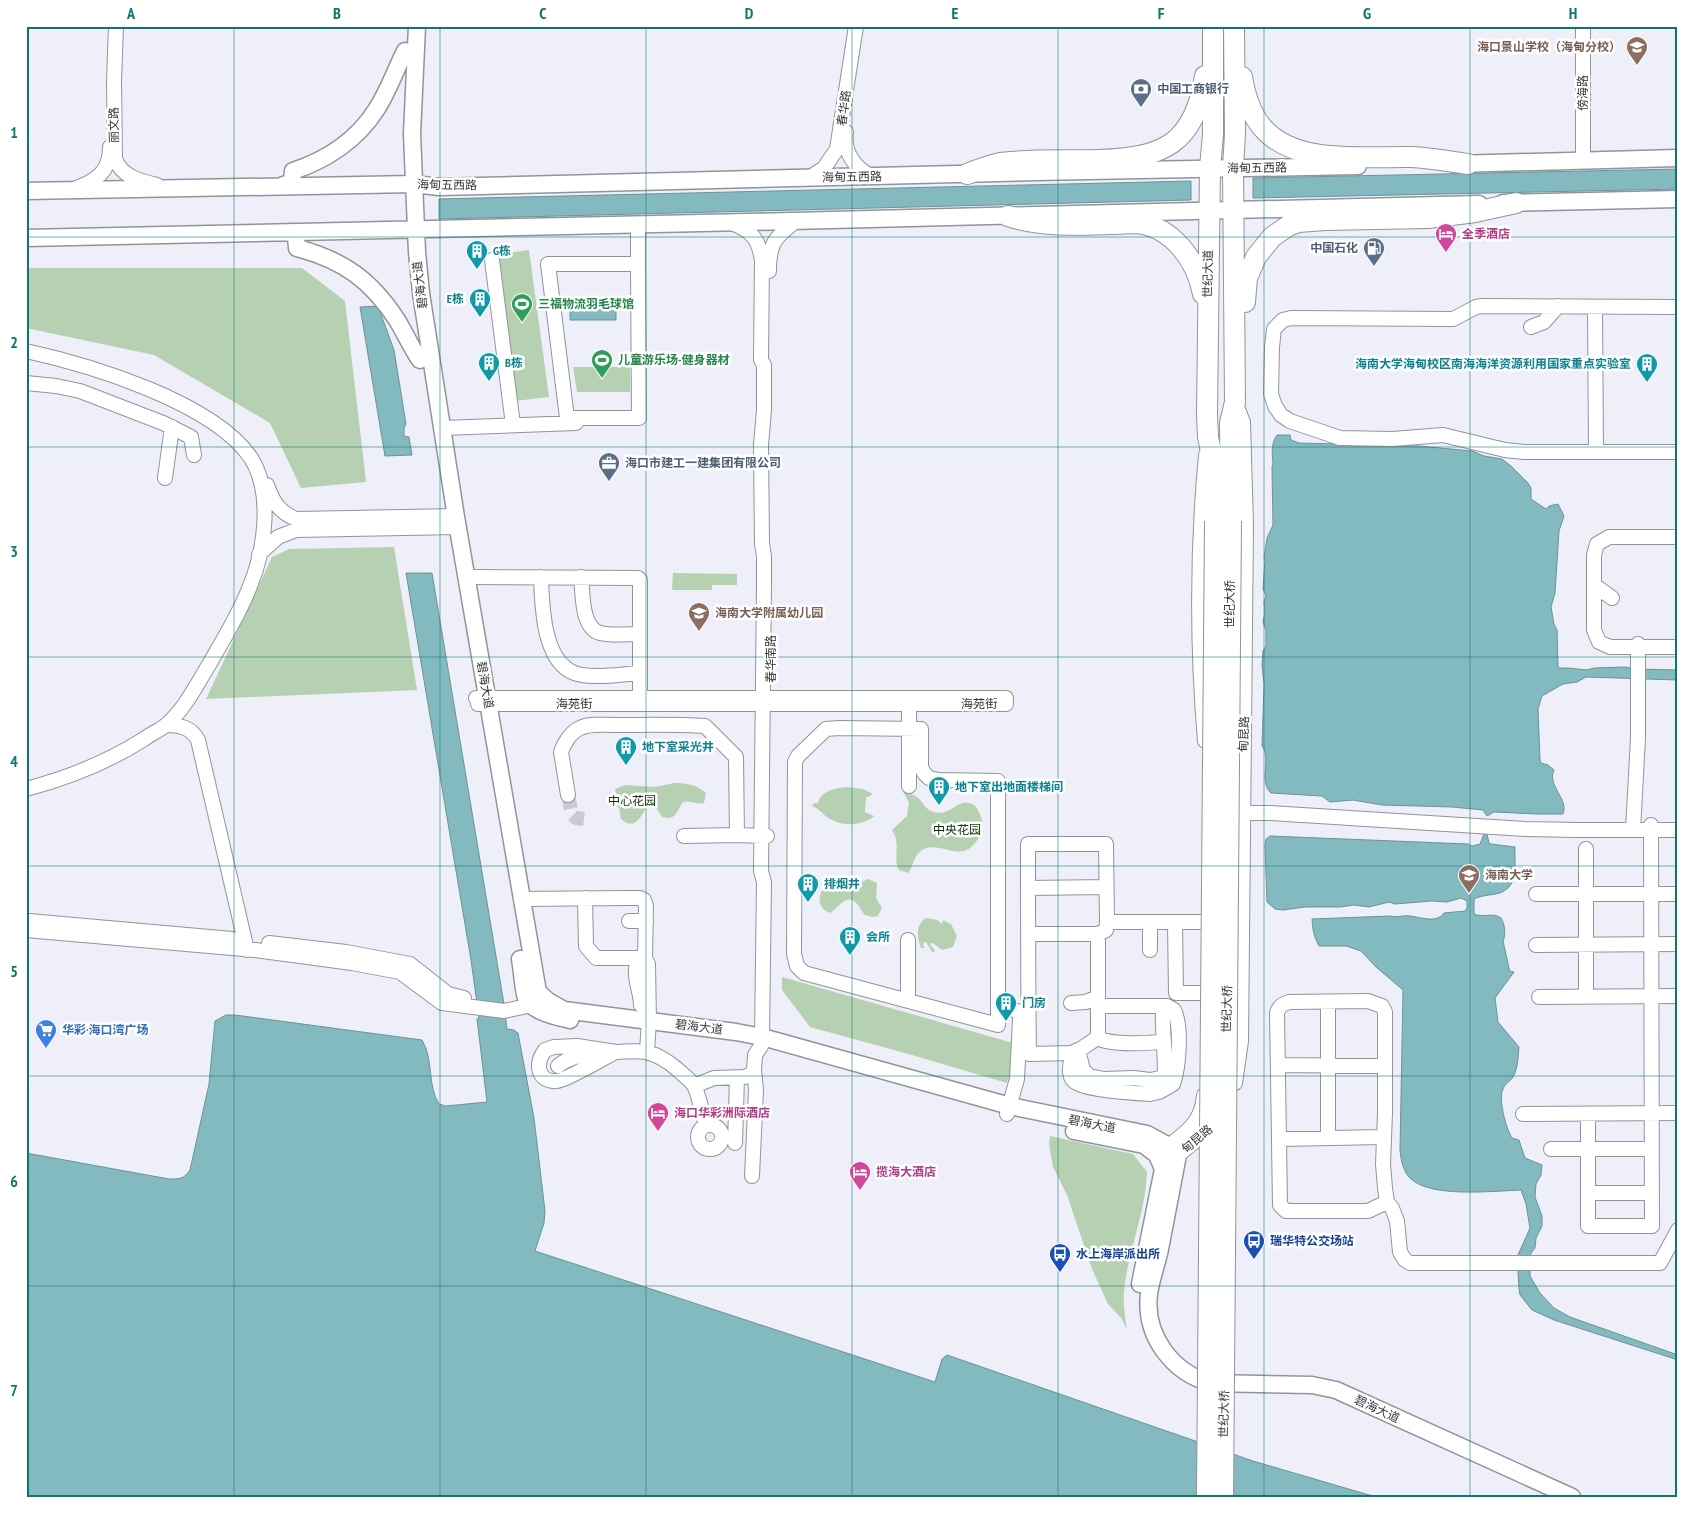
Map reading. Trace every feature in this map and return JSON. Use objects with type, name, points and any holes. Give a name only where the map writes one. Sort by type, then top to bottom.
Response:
[{"type":"highway","name":"世纪大道","points":[[1213,29],[1214,134],[1210,168],[1209,211],[1208,437],[1223,521]]},
{"type":"highway","points":[[967,174],[1000,164],[1126,159],[1145,156],[1165,148],[1182,134],[1195,114],[1202,93],[1208,49],[1213,29]]},
{"type":"highway","name":"世纪大道","points":[[1223,521],[1230,423],[1235,402],[1234,32]]},
{"type":"highway","points":[[1234,32],[1239,48],[1239,66],[1242,82],[1254,115],[1272,137],[1287,146],[1305,152],[1328,156],[1412,157],[1468,164]]},
{"type":"highway","points":[[1234,307],[1245,302],[1247,278],[1260,250],[1280,231],[1298,222],[1428,218],[1475,212],[1516,203]]},
{"type":"highway","points":[[1008,216],[1038,223],[1060,225],[1138,223],[1158,230],[1170,236],[1185,252],[1197,272],[1202,293],[1208,301]]},
{"type":"highway","name":"世纪大桥","points":[[1207,1497],[1223,521]]},
{"type":"highway","name":"世纪大桥","points":[[1223,521],[1223,1497]]},
{"type":"main road","name":"碧海大道","points":[[407,26],[402,123],[409,185],[411,300],[420,360],[452,522],[482,701],[537,1000]]},
{"type":"main road","name":"碧海大道","points":[[409,185],[417,26]]},
{"type":"main road","points":[[281,186],[292,182],[293,170],[339,149],[364,127],[376,110],[405,51]]},
{"type":"main road","name":"海甸五西路","points":[[26,191],[281,186],[409,185],[439,187],[1678,158]]},
{"type":"main road","points":[[26,238],[732,223],[1678,199]]},
{"type":"main road","name":"碧海大道","points":[[411,230],[442,428],[452,522],[467,577],[482,701],[521,899],[538,992],[537,1000]]},
{"type":"main road","points":[[290,232],[296,237],[297,248],[335,261],[350,269],[373,288],[396,319],[420,360]]},
{"type":"main road","name":"碧海大道","points":[[537,1000],[564,1010],[645,1025],[736,1032],[765,1042],[1009,1110],[1147,1134],[1168,1152]]},
{"type":"main road","name":"碧海大道","points":[[1168,1152],[1140,1284],[1138,1309],[1140,1325],[1149,1347],[1169,1373],[1190,1386],[1215,1393],[1303,1394],[1328,1398],[1549,1497]]},
{"type":"main road","name":"碧海大道","points":[[1168,1152],[1159,1253],[1149,1293],[1148,1309],[1155,1337],[1168,1357],[1178,1366],[1198,1378],[1211,1383],[1312,1385],[1336,1390],[1572,1497]]},
{"type":"street","name":"丽文路","points":[[70,190],[95,178],[105,169],[109,160],[112,26]]},
{"type":"street","name":"丽文路","points":[[116,26],[114,81],[115,159],[119,168],[131,177],[170,188]]},
{"type":"street","name":"春华路","points":[[809,178],[824,168],[837,149],[856,26]]},
{"type":"street","name":"春华路","points":[[862,26],[845,138],[847,148],[857,166],[873,177]]},
{"type":"street","name":"傍海路","points":[[1583,26],[1586,160]]},
{"type":"street","name":"傍海路","points":[[1586,160],[1588,26]]},
{"type":"street","name":"春华南路","points":[[766,701],[771,678],[768,445],[771,354],[767,345],[769,262],[773,241],[796,221]]},
{"type":"street","name":"春华南路","points":[[732,223],[749,232],[756,240],[762,261],[761,360],[764,365],[764,410],[761,444],[766,701],[764,836],[767,870],[771,883],[765,1042],[755,1055],[754,1070],[756,1090],[752,1176]]},
{"type":"street","points":[[636,420],[639,418],[638,224]]},
{"type":"street","points":[[492,260],[513,425]]},
{"type":"street","points":[[636,420],[567,418],[548,264],[638,264]]},
{"type":"street","points":[[1678,307],[1597,310],[1556,308],[1482,310],[1452,322],[1285,324],[1278,332],[1277,338],[1276,394],[1284,412],[1340,434],[1393,436],[1441,431],[1524,449],[1678,452]]},
{"type":"street","points":[[1531,327],[1544,322],[1556,308]]},
{"type":"street","points":[[1597,310],[1678,313]]},
{"type":"street","points":[[1597,310],[1597,450]]},
{"type":"street","points":[[26,347],[76,358],[141,380],[219,421],[242,439],[251,450],[264,474],[274,502],[287,516],[296,519],[452,522]]},
{"type":"street","points":[[26,351],[89,367],[144,387],[201,415],[229,434],[250,458],[264,493],[264,515],[259,554],[251,586],[222,642],[190,695],[166,725],[104,761],[54,781],[26,789]]},
{"type":"street","points":[[635,370],[636,420]]},
{"type":"street","points":[[26,383],[80,391],[172,427],[191,438],[194,455]]},
{"type":"street","name":"甸昆路","points":[[1168,1152],[1214,1126],[1234,1091],[1241,1041],[1246,516],[1244,422],[1235,402]]},
{"type":"street","points":[[442,428],[636,420]]},
{"type":"street","points":[[165,478],[172,427]]},
{"type":"street","name":"甸昆路","points":[[1168,1152],[1194,1124],[1204,1097],[1206,766],[1200,686],[1200,625],[1201,514],[1208,437]]},
{"type":"street","points":[[1597,450],[1678,447]]},
{"type":"street","points":[[259,554],[278,537],[296,530],[452,522]]},
{"type":"street","points":[[1678,538],[1605,541],[1598,550],[1594,630],[1599,642],[1610,647],[1678,646]]},
{"type":"street","points":[[467,577],[634,577],[640,579],[640,701]]},
{"type":"street","points":[[541,577],[544,619],[552,653],[557,661],[571,672],[581,675],[640,673]]},
{"type":"street","points":[[581,577],[586,621],[591,628],[600,633],[640,634]]},
{"type":"street","points":[[1596,586],[1612,598]]},
{"type":"street","points":[[1628,825],[1638,738],[1638,646]]},
{"type":"street","name":"海苑街","points":[[482,701],[909,701],[1006,704],[1006,698],[909,701]]},
{"type":"street","points":[[625,701],[625,725]]},
{"type":"street","points":[[909,701],[909,786]]},
{"type":"street","points":[[166,725],[188,729],[198,740],[243,944]]},
{"type":"street","points":[[568,795],[561,752],[573,733],[581,727],[591,725],[705,726],[736,757],[737,835]]},
{"type":"street","points":[[826,729],[909,729],[921,729],[921,767],[924,774],[929,778],[939,780],[998,781],[998,1026],[804,973],[796,966],[794,954],[795,762],[798,756],[826,729]]},
{"type":"street","points":[[567,741],[572,775]]},
{"type":"street","points":[[1205,824],[1218,818],[1242,818],[1270,814],[1525,829],[1628,825],[1678,830]]},
{"type":"street","points":[[1651,827],[1678,825]]},
{"type":"street","points":[[1588,1114],[1588,1226],[1652,1226],[1651,827]]},
{"type":"street","points":[[684,836],[764,836]]},
{"type":"street","points":[[1028,934],[1098,934],[1106,930],[1106,844],[1028,844],[1028,934],[1029,1054],[1072,1053],[1097,1038]]},
{"type":"street","points":[[1586,848],[1586,997]]},
{"type":"street","points":[[1009,1110],[1018,1080],[1020,850]]},
{"type":"street","points":[[1028,888],[1106,888]]},
{"type":"street","points":[[1536,894],[1678,894]]},
{"type":"street","points":[[584,898],[586,946],[596,958],[645,958]]},
{"type":"street","points":[[521,899],[642,899],[645,903],[646,921],[645,958]]},
{"type":"street","points":[[26,921],[243,944],[400,972],[442,1003],[468,1003],[504,1011],[511,1007],[537,1000]]},
{"type":"street","points":[[629,921],[646,921]]},
{"type":"street","points":[[1107,922],[1205,922]]},
{"type":"street","points":[[1150,922],[1150,950]]},
{"type":"street","points":[[1175,923],[1176,993],[1205,993]]},
{"type":"street","points":[[26,930],[243,944]]},
{"type":"street","points":[[1097,1038],[1098,934]]},
{"type":"street","points":[[908,940],[908,1000]]},
{"type":"street","points":[[1536,945],[1678,944]]},
{"type":"street","points":[[645,958],[640,959],[637,963],[637,984],[643,989],[647,1051]]},
{"type":"street","points":[[1539,997],[1678,996]]},
{"type":"street","points":[[1071,1003],[1098,1002],[1171,1007],[1177,1017],[1177,1066],[1174,1082],[1171,1086],[1150,1094],[1098,1088],[1076,1083],[1072,1079],[1070,1070],[1072,1058],[1078,1050]]},
{"type":"street","points":[[1328,1002],[1328,1138]]},
{"type":"street","points":[[1387,1202],[1368,1211],[1286,1211],[1282,1209],[1279,1200],[1278,1065],[1279,1008],[1284,1003],[1368,1002],[1382,1006],[1386,1018],[1383,1164],[1387,1202],[1392,1208],[1397,1221],[1400,1252],[1405,1260],[1410,1263],[1660,1263],[1678,1230]]},
{"type":"street","points":[[998,1005],[1020,1012]]},
{"type":"street","points":[[1078,1050],[1083,1070],[1088,1076],[1104,1079],[1156,1079],[1165,1074],[1162,1006]]},
{"type":"street","points":[[1097,1038],[1106,1042],[1155,1043],[1164,1041]]},
{"type":"street","points":[[1204,1041],[1209,1045],[1222,1048],[1241,1041]]},
{"type":"street","points":[[577,1046],[616,1052],[566,1078],[556,1081],[544,1078],[539,1070],[542,1055],[549,1048],[577,1046]]},
{"type":"street","points":[[558,1066],[564,1061],[583,1055],[628,1050],[647,1051],[671,1064],[694,1086],[706,1125]]},
{"type":"street","points":[[1278,1065],[1385,1066]]},
{"type":"street","points":[[694,1086],[714,1078],[737,1078],[751,1074],[754,1070]]},
{"type":"street","points":[[735,1143],[737,1078]]},
{"type":"street","points":[[1523,1114],[1678,1114]]},
{"type":"street","points":[[1279,1139],[1384,1137]]},
{"type":"street","points":[[1551,1149],[1652,1149]]},
{"type":"street","points":[[1588,1193],[1652,1193]]},
{"type":"green space","name":"三福物流羽毛球馆","points":[[529,250],[549,397],[515,401],[495,255]]},
{"type":"green space","points":[[26,268],[302,268],[345,301],[366,482],[301,488],[270,423],[154,355],[26,328]]},
{"type":"green space","name":"儿童游乐场-健身器材","points":[[573,367],[630,367],[630,392],[577,392]]},
{"type":"green space","points":[[394,547],[417,690],[206,699],[272,557],[289,549]]},
{"type":"green space","points":[[673,573],[737,574],[737,585],[712,585],[712,590],[672,590]]},
{"type":"green space","name":"中心花园","points":[[675,783],[691,785],[703,790],[706,793],[704,803],[683,802],[675,815],[670,818],[662,817],[657,809],[650,807],[632,824],[621,819],[619,808],[615,804],[617,798],[615,789],[625,785],[654,787]]},
{"type":"green space","points":[[846,787],[863,789],[873,794],[866,798],[865,812],[874,816],[872,818],[861,823],[844,824],[832,820],[812,806],[814,803],[818,803],[825,793],[833,789]]},
{"type":"green space","name":"中央花园","points":[[903,792],[915,796],[934,812],[945,812],[965,802],[974,805],[982,820],[980,837],[965,851],[929,847],[917,855],[908,873],[899,870],[896,861],[897,846],[892,830],[907,816],[909,802]]},
{"type":"green space","points":[[868,879],[877,883],[876,898],[882,908],[878,916],[865,915],[854,901],[850,900],[843,902],[830,913],[822,907],[820,898],[826,886],[831,883],[838,883],[850,887]]},
{"type":"green space","points":[[926,918],[937,920],[942,924],[943,920],[951,924],[957,936],[953,947],[942,950],[933,943],[930,944],[935,951],[933,953],[926,942],[923,943],[924,948],[921,948],[918,932],[920,924]]},
{"type":"green space","points":[[782,977],[1013,1043],[1012,1066],[1007,1083],[810,1027],[782,990]]},
{"type":"green space","points":[[1050,1136],[1133,1154],[1147,1172],[1144,1202],[1129,1261],[1124,1291],[1127,1330],[1122,1319],[1108,1304],[1092,1269],[1067,1195],[1053,1167],[1049,1144]]},
{"type":"water","points":[[1678,169],[1678,189],[1253,198],[1253,178]]},
{"type":"water","points":[[1191,181],[1191,200],[439,219],[439,199]]},
{"type":"water","points":[[570,305],[616,306],[616,320],[570,320]]},
{"type":"water","points":[[378,306],[394,350],[406,424],[404,436],[409,437],[412,455],[385,456],[360,307]]},
{"type":"water","points":[[1277,435],[1290,435],[1291,440],[1299,443],[1419,446],[1472,451],[1484,456],[1502,459],[1511,466],[1528,483],[1531,488],[1531,499],[1546,509],[1549,506],[1558,504],[1564,516],[1559,531],[1555,593],[1551,607],[1557,630],[1559,668],[1587,670],[1625,667],[1678,670],[1678,680],[1586,677],[1577,682],[1563,684],[1542,696],[1538,709],[1540,760],[1541,763],[1548,765],[1554,770],[1553,782],[1563,803],[1563,814],[1494,812],[1487,816],[1483,810],[1452,807],[1382,805],[1353,800],[1330,802],[1322,796],[1271,793],[1267,788],[1265,776],[1266,757],[1262,746],[1264,684],[1262,665],[1263,651],[1266,646],[1266,630],[1263,622],[1266,595],[1263,589],[1267,538],[1273,525],[1272,449]]},
{"type":"water","points":[[406,573],[432,573],[507,1029],[518,1033],[534,1118],[545,1211],[544,1223],[535,1251],[935,1382],[942,1359],[947,1355],[1253,1461],[1376,1497],[26,1497],[26,1153],[169,1179],[184,1177],[190,1170],[209,1084],[215,1021],[226,1015],[422,1040],[428,1056],[435,1097],[439,1104],[446,1106],[487,1102],[471,960]]},
{"type":"water","points":[[1485,833],[1491,844],[1515,847],[1515,873],[1511,885],[1500,893],[1476,898],[1474,900],[1474,914],[1495,915],[1501,918],[1504,926],[1505,936],[1503,941],[1509,968],[1510,971],[1514,972],[1495,998],[1498,1022],[1519,1047],[1515,1074],[1504,1087],[1502,1094],[1501,1100],[1505,1121],[1512,1138],[1519,1140],[1525,1158],[1542,1165],[1541,1175],[1536,1184],[1535,1197],[1542,1216],[1542,1226],[1536,1238],[1535,1248],[1531,1253],[1530,1276],[1540,1293],[1554,1308],[1570,1317],[1678,1355],[1678,1360],[1554,1320],[1532,1310],[1520,1295],[1519,1288],[1517,1257],[1530,1228],[1526,1204],[1521,1190],[1463,1192],[1433,1189],[1411,1179],[1404,1169],[1400,1150],[1403,990],[1376,967],[1361,951],[1346,946],[1319,946],[1312,919],[1407,916],[1433,919],[1444,913],[1465,911],[1467,901],[1461,898],[1447,902],[1431,901],[1395,904],[1389,902],[1369,907],[1354,905],[1283,910],[1275,909],[1267,902],[1265,846],[1266,839],[1270,836],[1468,844],[1472,846],[1480,844]]},
{"type":"tunnel","points":[[568,795],[572,814],[576,818],[584,819]]},
{"type":"place","name":"海口景山学校（海甸分校）","points":[[1637,66]]},
{"type":"place","name":"中国工商银行","points":[[1141,108]]},
{"type":"place","name":"全季酒店","points":[[1446,253]]},
{"type":"place","name":"中国石化","points":[[1374,267]]},
{"type":"place","name":"G栋","points":[[477,270]]},
{"type":"place","name":"E栋","points":[[480,318]]},
{"type":"place","name":"三福物流羽毛球馆","points":[[522,323]]},
{"type":"place","name":"儿童游乐场-健身器材","points":[[602,379]]},
{"type":"place","name":"B栋","points":[[489,382]]},
{"type":"place","name":"海南大学海甸校区南海海洋资源利用国家重点实验室","points":[[1647,383]]},
{"type":"place","name":"海口市建工一建集团有限公司","points":[[609,482]]},
{"type":"place","name":"海南大学附属幼儿园","points":[[699,632]]},
{"type":"place","name":"地下室采光井","points":[[626,766]]},
{"type":"place","name":"地下室出地面楼梯间","points":[[939,806]]},
{"type":"place","name":"海南大学","points":[[1469,894]]},
{"type":"place","name":"排烟井","points":[[808,903]]},
{"type":"place","name":"会所","points":[[850,956]]},
{"type":"place","name":"门房","points":[[1006,1022]]},
{"type":"place","name":"华彩·海口湾广场","points":[[46,1049]]},
{"type":"place","name":"海口华彩洲际酒店","points":[[658,1132]]},
{"type":"place","name":"揽海大酒店","points":[[860,1191]]},
{"type":"place","name":"瑞华特公交场站","points":[[1254,1260]]},
{"type":"place","name":"水上海岸派出所","points":[[1060,1273]]}]
